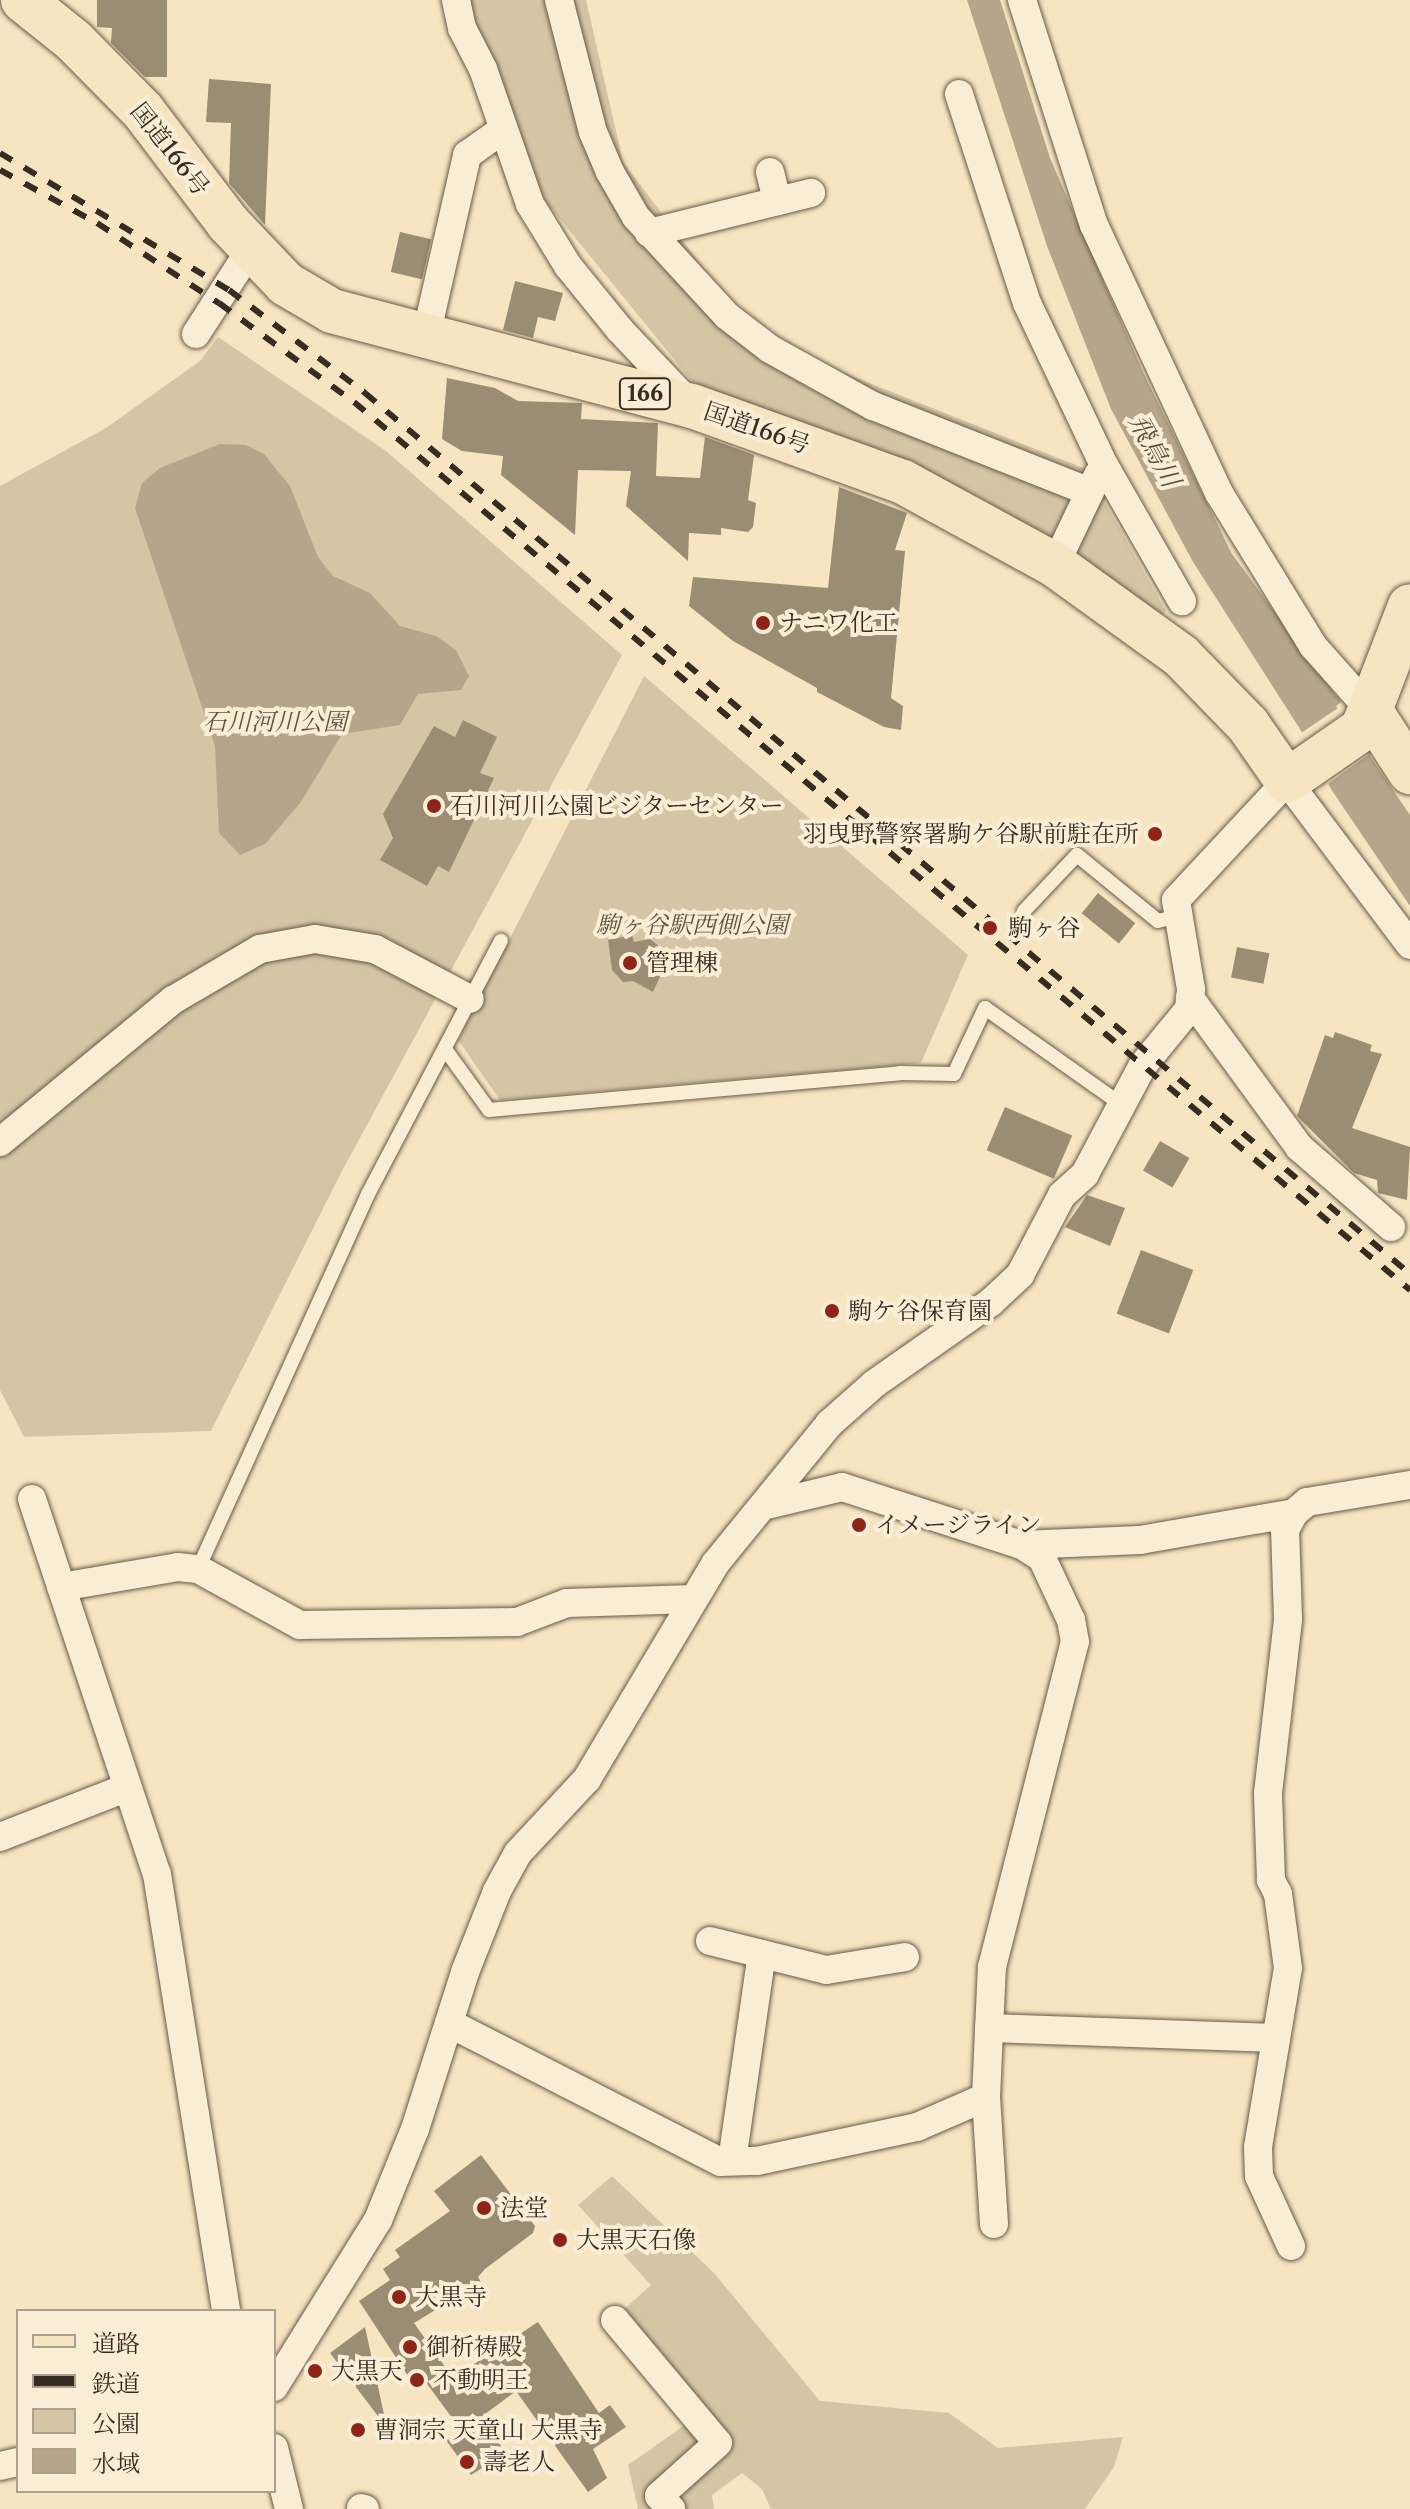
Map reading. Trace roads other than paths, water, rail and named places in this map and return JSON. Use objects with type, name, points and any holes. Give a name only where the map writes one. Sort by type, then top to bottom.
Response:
[{"type":"main road","name":"国道166号","points":[[23,0],[74,41],[143,111],[252,247],[286,284],[332,311],[692,406],[903,482],[1055,565],[1181,656],[1298,775]]},
{"type":"main road","points":[[1298,775],[1366,720],[1410,606]]},
{"type":"main road","points":[[1366,720],[1410,772]]},
{"type":"street","points":[[456,0],[462,28],[483,69],[530,204],[568,266],[692,406]]},
{"type":"street","points":[[559,0],[593,132],[649,233],[727,316],[770,349],[873,406],[1090,492]]},
{"type":"street","points":[[1022,0],[1094,225],[1213,480],[1313,646],[1366,720]]},
{"type":"street","points":[[959,94],[1027,303],[1104,465],[1182,601]]},
{"type":"street","points":[[426,336],[467,155],[502,130]]},
{"type":"street","points":[[770,172],[777,201]]},
{"type":"street","points":[[649,233],[811,193]]},
{"type":"street","points":[[196,334],[252,247]]},
{"type":"street","points":[[1055,565],[1104,465]]},
{"type":"street","points":[[276,2384],[378,2220],[415,2129],[449,2023],[504,1878],[518,1853],[587,1779],[693,1599],[829,1424],[863,1394],[1020,1275],[1062,1195],[1085,1174],[1119,1103],[1150,1054],[1189,1009],[1176,900],[1298,775],[1410,945]]},
{"type":"street","points":[[0,1142],[173,1000],[260,949],[315,939],[375,949],[470,999]]},
{"type":"street","points":[[1190,998],[1299,1147],[1391,1227]]},
{"type":"street","points":[[1291,2246],[1259,2176],[1258,2147],[1288,1968],[1278,1894],[1271,1880],[1268,1793],[1288,1619],[1285,1530],[1294,1513],[1307,1502],[1410,1485]]},
{"type":"street","points":[[763,1506],[842,1487],[1022,1545],[1042,1558],[1071,1620],[1075,1642],[992,1967],[986,2097],[994,2224]]},
{"type":"street","points":[[32,1499],[166,1917],[226,2309]]},
{"type":"street","points":[[1022,1545],[1140,1540],[1294,1513]]},
{"type":"street","points":[[61,1587],[178,1567],[198,1569],[300,1625],[517,1622],[567,1603],[693,1599]]},
{"type":"street","points":[[0,1837],[126,1788]]},
{"type":"street","points":[[710,1941],[826,1970],[905,1957]]},
{"type":"street","points":[[732,2161],[762,1954]]},
{"type":"street","points":[[449,2023],[721,2162],[757,2161],[917,2127],[986,2097]]},
{"type":"street","points":[[989,2028],[1276,2038]]},
{"type":"street","points":[[615,2320],[718,2443],[659,2496],[671,2509]]},
{"type":"street","points":[[276,2456],[289,2509]]},
{"type":"lane","points":[[1024,911],[1077,855],[1158,921],[1178,916]]},
{"type":"lane","points":[[198,1569],[368,1194],[501,941]]},
{"type":"lane","points":[[445,1049],[489,1110],[900,1073],[954,1074],[985,1008],[1119,1103]]},
{"type":"water","name":"飛鳥川","points":[[967,0],[1000,0],[1050,158],[1143,372],[1232,554],[1341,702],[1336,706],[1410,815],[1410,906],[1331,789],[1300,729],[1193,562],[1111,409],[1047,246]]},
{"type":"water","points":[[220,444],[246,445],[264,454],[290,486],[318,557],[333,576],[370,593],[400,626],[436,636],[456,650],[469,676],[461,690],[418,694],[400,725],[342,734],[301,802],[265,844],[240,855],[219,833],[215,746],[135,508],[142,483],[160,468]]},
{"type":"railway","points":[[0,153],[229,290],[365,393],[1410,1274]]},
{"type":"railway","points":[[0,170],[97,223],[219,303],[354,402],[1410,1290]]},
{"type":"place","name":"ナニワ化工","points":[[763,623]]},
{"type":"place","name":"石川河川公園ビジターセンター","points":[[434,806]]},
{"type":"place","name":"羽曳野警察署駒ケ谷駅前駐在所","points":[[1155,834]]},
{"type":"place","name":"駒ヶ谷","points":[[990,928]]},
{"type":"place","name":"管理棟","points":[[630,963]]},
{"type":"place","name":"駒ケ谷保育園","points":[[832,1311]]},
{"type":"place","name":"イメージライン","points":[[859,1525]]},
{"type":"place","name":"法堂","points":[[484,2208]]},
{"type":"place","name":"大黒天石像","points":[[560,2240]]},
{"type":"place","name":"大黒寺","points":[[399,2297]]},
{"type":"place","name":"御祈祷殿","points":[[410,2347]]},
{"type":"place","name":"大黒天","points":[[315,2371]]},
{"type":"place","name":"不動明王","points":[[417,2380]]},
{"type":"place","name":"曹洞宗 天童山 大黒寺","points":[[358,2430]]},
{"type":"place","name":"壽老人","points":[[467,2462]]},
{"type":"park label","name":"石川河川公園","points":[[275,722]]},
{"type":"park label","name":"駒ヶ谷駅西側公園","points":[[692,925]]}]
